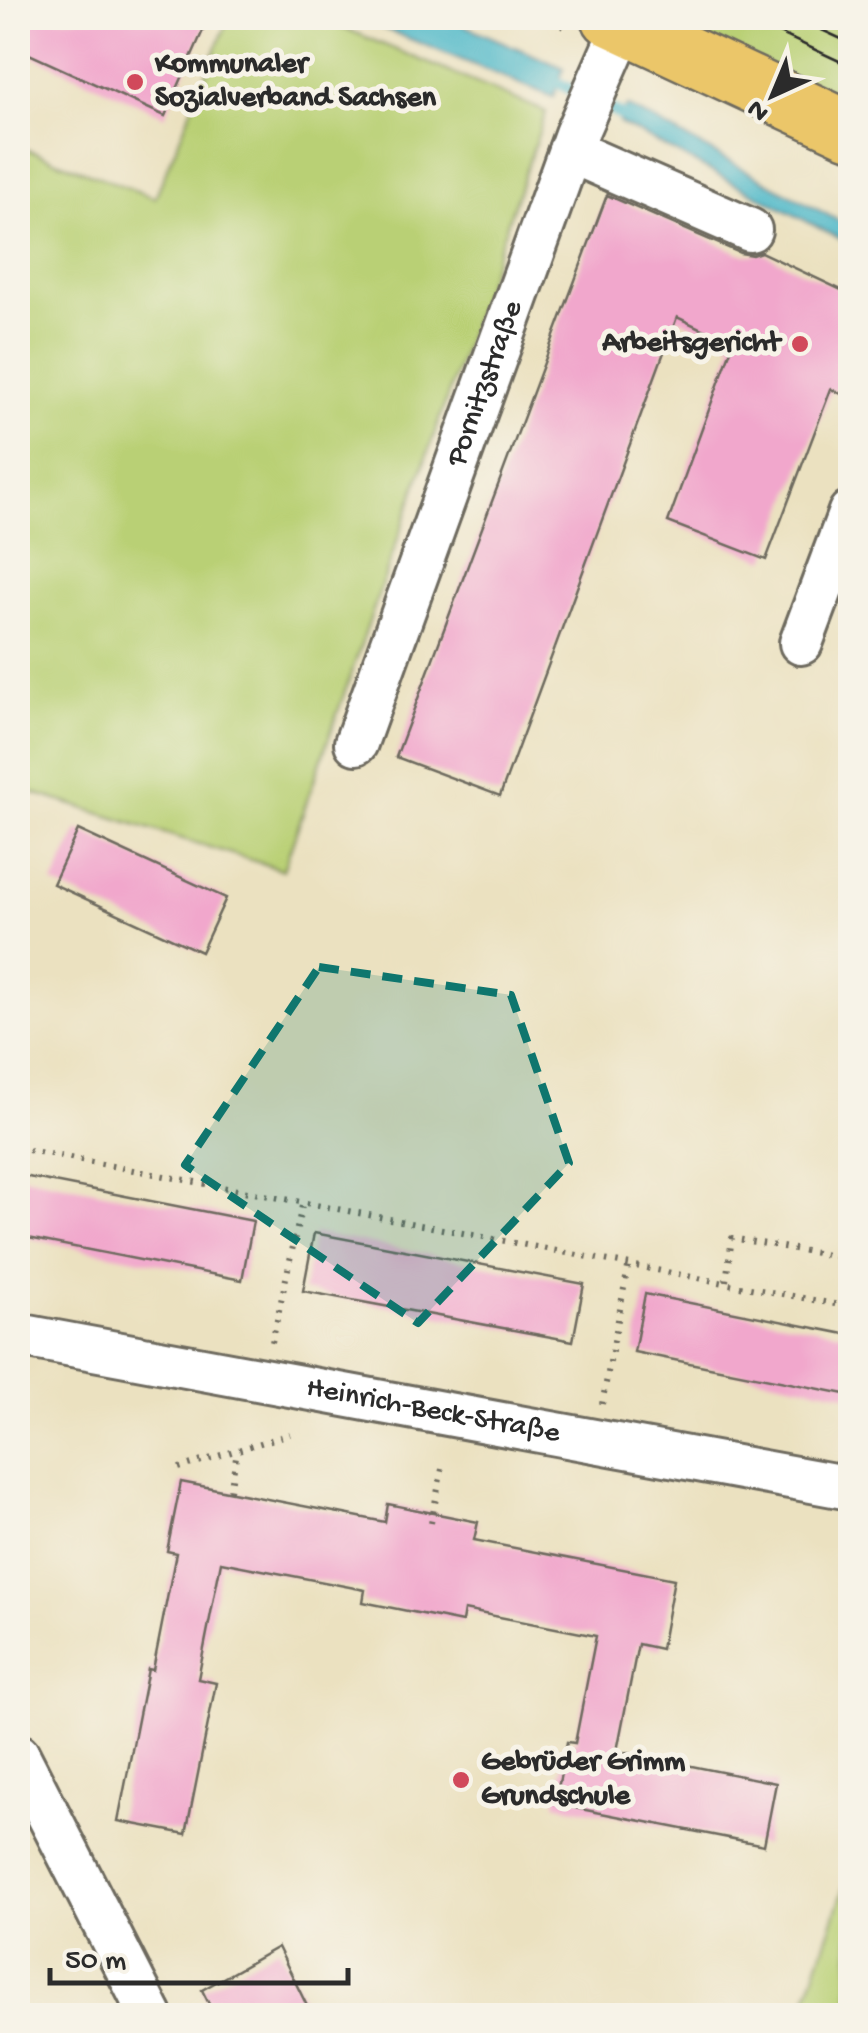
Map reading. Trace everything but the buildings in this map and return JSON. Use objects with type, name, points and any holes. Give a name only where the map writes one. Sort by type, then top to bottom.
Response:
[{"type":"main road","points":[[613,35],[850,130]]},
{"type":"street","name":"Pornitzstraße","points":[[356,744],[613,35]]},
{"type":"street","points":[[573,142],[750,230]]},
{"type":"street","points":[[801,643],[850,512]]},
{"type":"street","name":"Heinrich-Beck-Straße","points":[[18,1335],[850,1488]]},
{"type":"street","points":[[18,1755],[152,2016]]},
{"type":"path","points":[[18,1148],[850,1307]]},
{"type":"path","points":[[264,1381],[303,1201]]},
{"type":"path","points":[[726,1281],[732,1238],[850,1259]]},
{"type":"path","points":[[595,1442],[629,1262]]},
{"type":"path","points":[[180,1468],[290,1434]]},
{"type":"path","points":[[230,1491],[236,1451]]},
{"type":"path","points":[[431,1522],[443,1464]]},
{"type":"highlighted area","points":[[319,967],[511,995],[569,1163],[418,1323],[185,1165]]},
{"type":"green space","points":[[229,18],[320,18],[546,112],[283,870],[18,788],[18,146],[155,198]]},
{"type":"green space","points":[[659,18],[850,18],[850,107]]},
{"type":"green space","points":[[850,1872],[850,2015],[801,2015]]},
{"type":"water","points":[[358,18],[447,18],[564,68],[553,97]]},
{"type":"water","points":[[627,106],[850,227],[850,244],[619,123]]},
{"type":"waterway","points":[[543,75],[636,123]]},
{"type":"tram line","points":[[747,18],[850,66]]},
{"type":"tram line","points":[[796,18],[850,43]]},
{"type":"place","name":"Kommunaler Sozialverband Sachsen","points":[[135,82]]},
{"type":"place","name":"Arbeitsgericht","points":[[800,344]]},
{"type":"place","name":"Gebrüder Grimm Grundschule","points":[[461,1780]]}]
